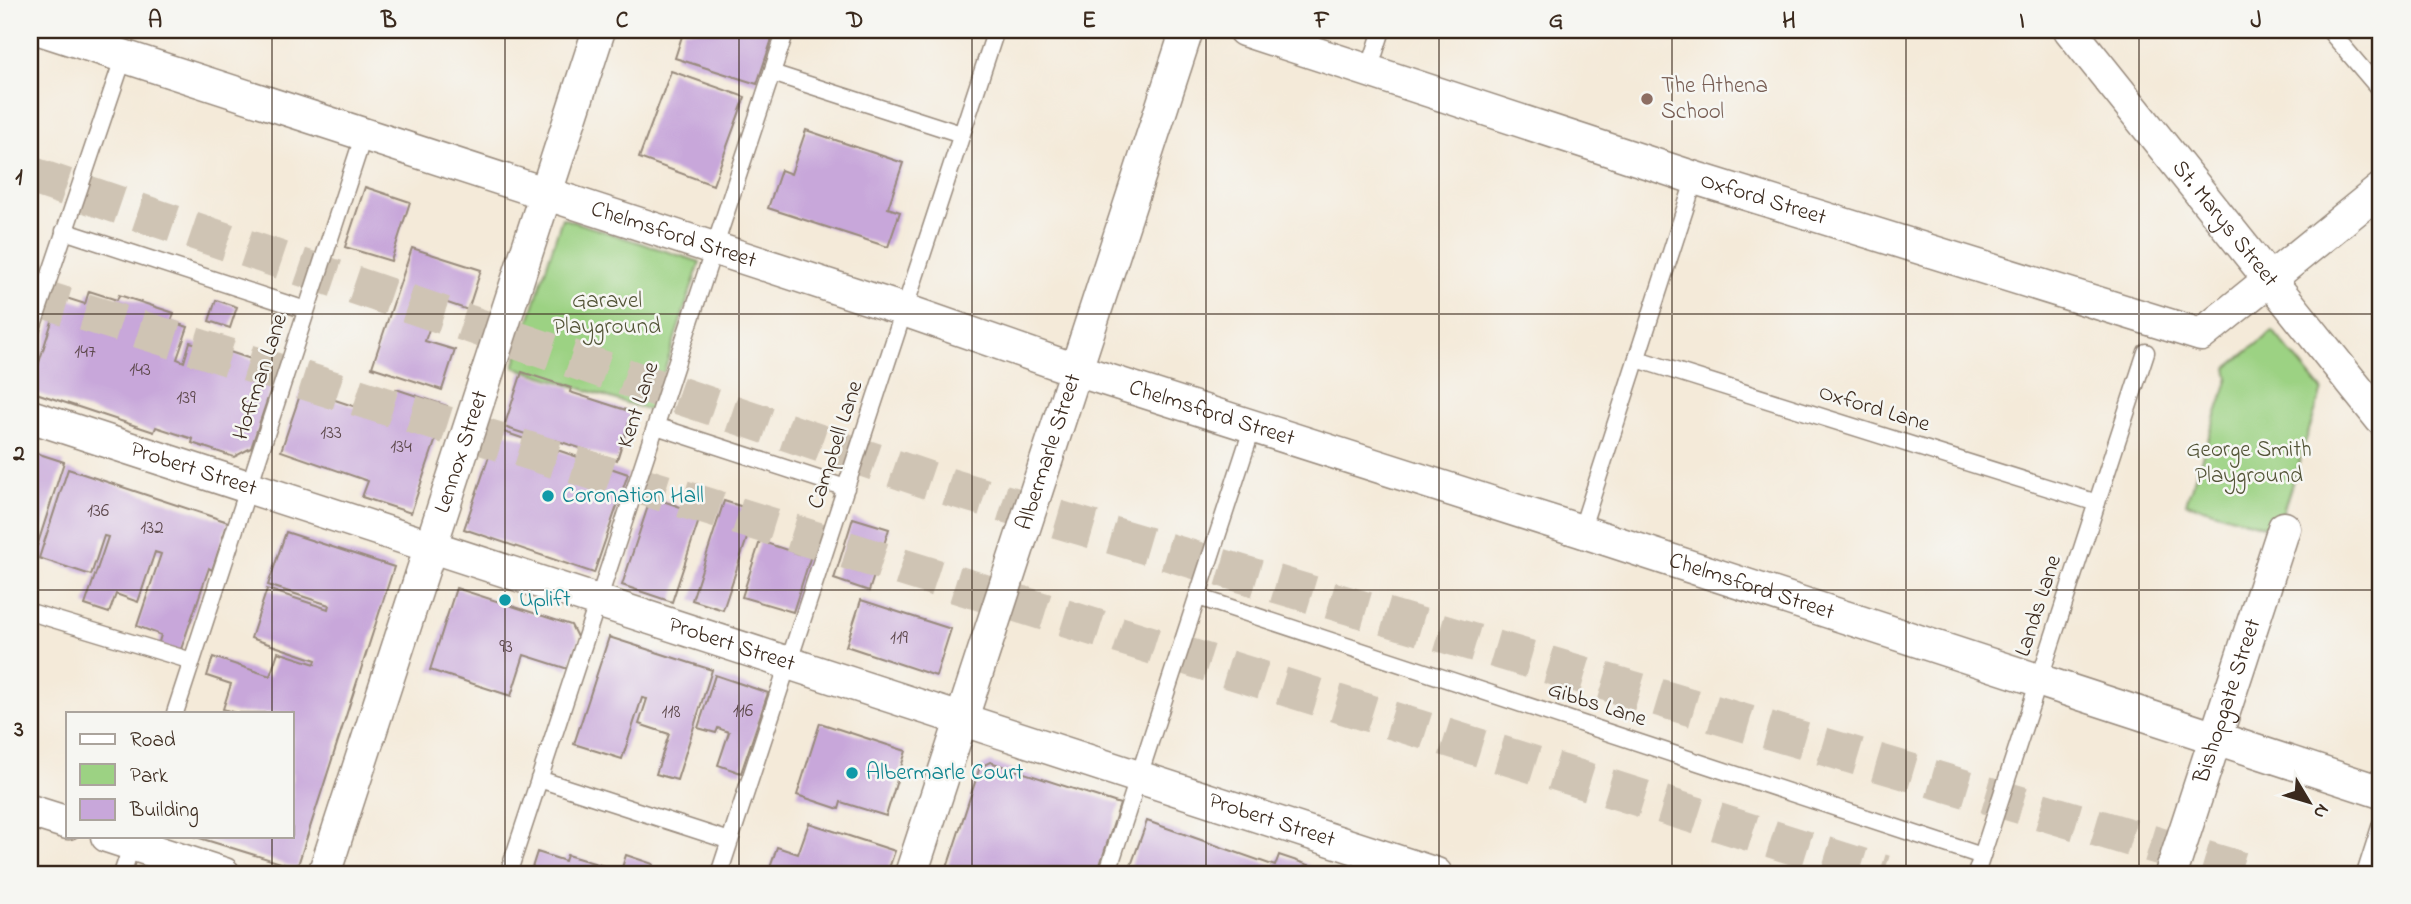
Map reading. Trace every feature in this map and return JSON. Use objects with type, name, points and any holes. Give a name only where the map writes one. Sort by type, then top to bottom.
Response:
[{"type":"street","name":"Chelmsford Street","points":[[43,30],[904,310],[1076,370],[1581,531],[2381,792]]},
{"type":"street","name":"Lennox Street","points":[[324,874],[598,30]]},
{"type":"street","name":"Albermarle Street","points":[[911,874],[1187,30]]},
{"type":"street","name":"Oxford Street","points":[[1244,30],[1695,178],[2201,335],[2270,280]]},
{"type":"street","name":"St. Marys Street","points":[[2070,30],[2381,419]]},
{"type":"street","points":[[2270,280],[2381,189]]},
{"type":"street","name":"Probert Street","points":[[30,416],[1436,874]]},
{"type":"street","name":"Bishopgate Street","points":[[2171,874],[2284,528]]},
{"type":"street","points":[[30,811],[66,823]]},
{"type":"street","points":[[125,838],[224,874]]},
{"type":"lane","name":"Kent Lane","points":[[508,874],[786,30]]},
{"type":"lane","name":"Campbell Lane","points":[[719,874],[996,30]]},
{"type":"lane","points":[[1368,70],[1382,30]]},
{"type":"lane","points":[[2329,30],[2381,91]]},
{"type":"lane","points":[[30,334],[124,56]]},
{"type":"lane","points":[[772,73],[961,134]]},
{"type":"lane","name":"Hoffman Lane","points":[[175,712],[364,134]]},
{"type":"lane","points":[[1581,531],[1695,178]]},
{"type":"lane","points":[[64,231],[306,310]]},
{"type":"lane","name":"Lands Lane","points":[[1976,874],[2146,352]]},
{"type":"lane","name":"Oxford Lane","points":[[1637,359],[2097,503]]},
{"type":"lane","points":[[656,426],[846,488]]},
{"type":"lane","points":[[1107,874],[1253,426]]},
{"type":"lane","name":"Gibbs Lane","points":[[1198,597],[1982,856]]},
{"type":"lane","points":[[30,612],[192,661]]},
{"type":"lane","points":[[539,779],[730,841]]},
{"type":"lane","points":[[2365,874],[2381,824]]},
{"type":"lane","points":[[122,874],[125,838]]},
{"type":"green space","name":"Garavel Playground","points":[[562,218],[700,262],[651,411],[514,367]]},
{"type":"green space","name":"George Smith Playground","points":[[2273,331],[2322,390],[2277,530],[2186,503],[2229,378],[2227,368]]},
{"type":"building","points":[[684,30],[775,30],[757,84],[675,58]]},
{"type":"building","points":[[671,71],[745,97],[713,185],[639,158]]},
{"type":"building","points":[[806,130],[903,163],[888,208],[900,212],[888,247],[768,208],[781,170],[791,174]]},
{"type":"building","points":[[30,155],[37,157],[36,163],[45,166],[30,207]]},
{"type":"building","points":[[365,187],[410,202],[391,261],[345,247]]},
{"type":"building","points":[[412,248],[481,270],[468,310],[439,300],[425,341],[455,350],[442,390],[372,367]]},
{"type":"building","points":[[30,276],[35,278],[30,293]]},
{"type":"building","points":[[89,291],[117,300],[119,295],[174,313],[171,322],[188,327],[177,359],[184,362],[190,342],[209,347],[204,365],[217,369],[224,350],[278,368],[251,448],[234,457],[156,427],[154,432],[30,391],[60,296],[85,304]]},
{"type":"building","points":[[216,300],[237,307],[230,328],[209,321]]},
{"type":"building","points":[[522,372],[571,388],[570,392],[632,412],[617,460],[504,427]]},
{"type":"building","points":[[302,389],[380,415],[384,404],[390,406],[396,389],[447,406],[411,513],[362,497],[368,481],[281,451]]},
{"type":"building","name":"Coronation Hall","points":[[498,430],[628,474],[594,573],[464,529]]},
{"type":"building","points":[[30,451],[64,462],[37,546],[33,545],[30,554]]},
{"type":"building","points":[[68,469],[228,522],[180,652],[158,645],[161,635],[137,626],[161,554],[155,552],[138,602],[116,594],[109,613],[85,605],[108,537],[104,536],[91,575],[39,558]]},
{"type":"building","points":[[651,497],[701,514],[672,602],[622,585]]},
{"type":"building","points":[[724,501],[756,511],[723,610],[692,600]]},
{"type":"building","points":[[853,518],[889,529],[869,591],[834,579]]},
{"type":"building","points":[[808,526],[819,530],[793,612],[742,597],[760,541],[799,554]]},
{"type":"building","points":[[286,532],[394,567],[297,868],[200,838],[294,838],[294,712],[232,712],[223,709],[231,684],[207,676],[213,657],[270,676],[278,652],[315,664],[316,660],[251,638],[267,589],[328,609],[329,605],[268,585]]},
{"type":"building","points":[[456,588],[571,625],[578,639],[568,669],[524,655],[511,696],[430,670]]},
{"type":"building","points":[[861,600],[951,629],[936,676],[846,646]]},
{"type":"building","points":[[609,637],[712,670],[677,780],[656,774],[669,734],[639,724],[647,699],[642,698],[622,759],[574,744]]},
{"type":"building","points":[[715,675],[768,693],[741,773],[718,765],[729,732],[718,728],[716,733],[698,728]]},
{"type":"building","name":"Albermarle Court","points":[[820,723],[906,751],[886,816],[841,802],[839,809],[797,795]]},
{"type":"building","points":[[990,762],[1120,804],[1097,874],[945,874],[980,767]]},
{"type":"building","points":[[1147,821],[1275,866],[1279,855],[1309,865],[1305,874],[1128,874]]},
{"type":"building","points":[[809,823],[895,851],[887,874],[768,874],[777,847],[798,854]]},
{"type":"building","points":[[537,852],[565,861],[567,855],[614,869],[612,874],[530,874]]},
{"type":"building","points":[[626,855],[653,864],[649,874],[620,874]]},
{"type":"tunnel","points":[[30,175],[946,486],[2253,874]]},
{"type":"tunnel","points":[[30,295],[1884,874]]},
{"type":"place","name":"The Athena School","points":[[1647,99]]},
{"type":"place","name":"Coronation Hall","points":[[548,496]]},
{"type":"place","name":"Uplift","points":[[505,600]]},
{"type":"place","name":"Albermarle Court","points":[[852,773]]}]
